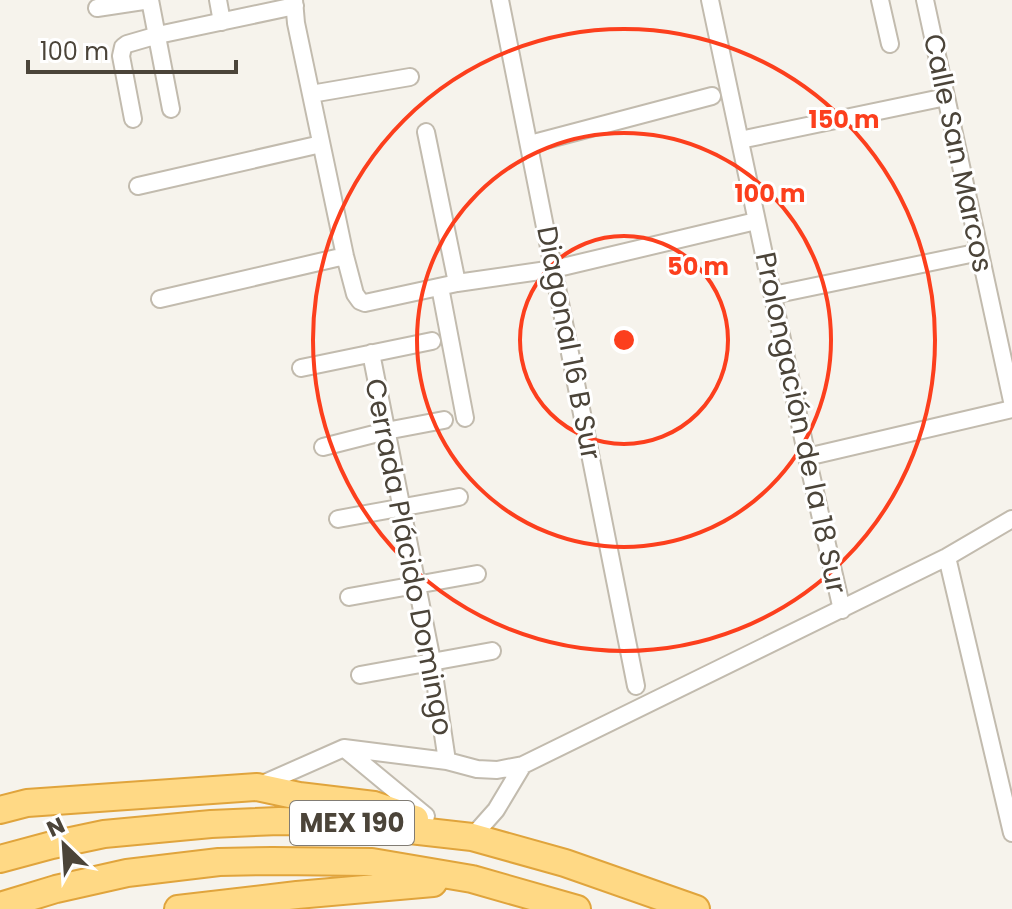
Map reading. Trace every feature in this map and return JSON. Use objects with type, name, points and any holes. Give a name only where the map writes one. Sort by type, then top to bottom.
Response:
[{"type":"highway","points":[[0,810],[27,803],[257,787],[299,796],[374,805],[461,836]]},
{"type":"highway","name":"MEX 190","points":[[0,859],[104,834],[211,824],[279,821],[348,823],[461,836],[565,863],[696,909]]},
{"type":"highway","name":"MEX 190","points":[[0,906],[127,873],[219,862],[272,861],[372,862],[472,879],[577,909]]},
{"type":"highway","points":[[178,909],[472,879]]},
{"type":"street","points":[[97,8],[150,0],[171,109]]},
{"type":"street","points":[[218,0],[222,22]]},
{"type":"street","name":"Diagonal 16 B Sur","points":[[500,0],[636,686]]},
{"type":"street","name":"Prolongación de la 18 Sur","points":[[710,0],[842,610]]},
{"type":"street","points":[[880,0],[890,44]]},
{"type":"street","name":"Calle San Marcos","points":[[925,0],[1012,401]]},
{"type":"street","points":[[133,119],[121,56],[127,44],[294,3],[345,256],[355,294],[365,303],[448,285],[554,269],[756,221]]},
{"type":"street","points":[[311,94],[410,77]]},
{"type":"street","points":[[530,144],[712,96]]},
{"type":"street","points":[[740,140],[946,97]]},
{"type":"street","points":[[426,132],[465,418]]},
{"type":"street","points":[[138,186],[321,144]]},
{"type":"street","points":[[773,295],[980,252]]},
{"type":"street","points":[[160,299],[345,256]]},
{"type":"street","points":[[301,368],[432,341]]},
{"type":"street","name":"Cerrada Plácido Domingo","points":[[371,353],[418,585],[447,761]]},
{"type":"street","points":[[807,457],[1012,409]]},
{"type":"street","points":[[323,447],[444,420]]},
{"type":"street","points":[[338,519],[459,497]]},
{"type":"street","points":[[257,787],[344,748],[447,761],[477,769],[497,770],[523,765],[842,610],[947,557],[1012,519]]},
{"type":"street","points":[[947,557],[1012,833]]},
{"type":"street","points":[[349,597],[477,574]]},
{"type":"street","points":[[360,675],[492,651]]},
{"type":"street","points":[[344,748],[416,808],[461,836],[496,810],[523,765]]}]
